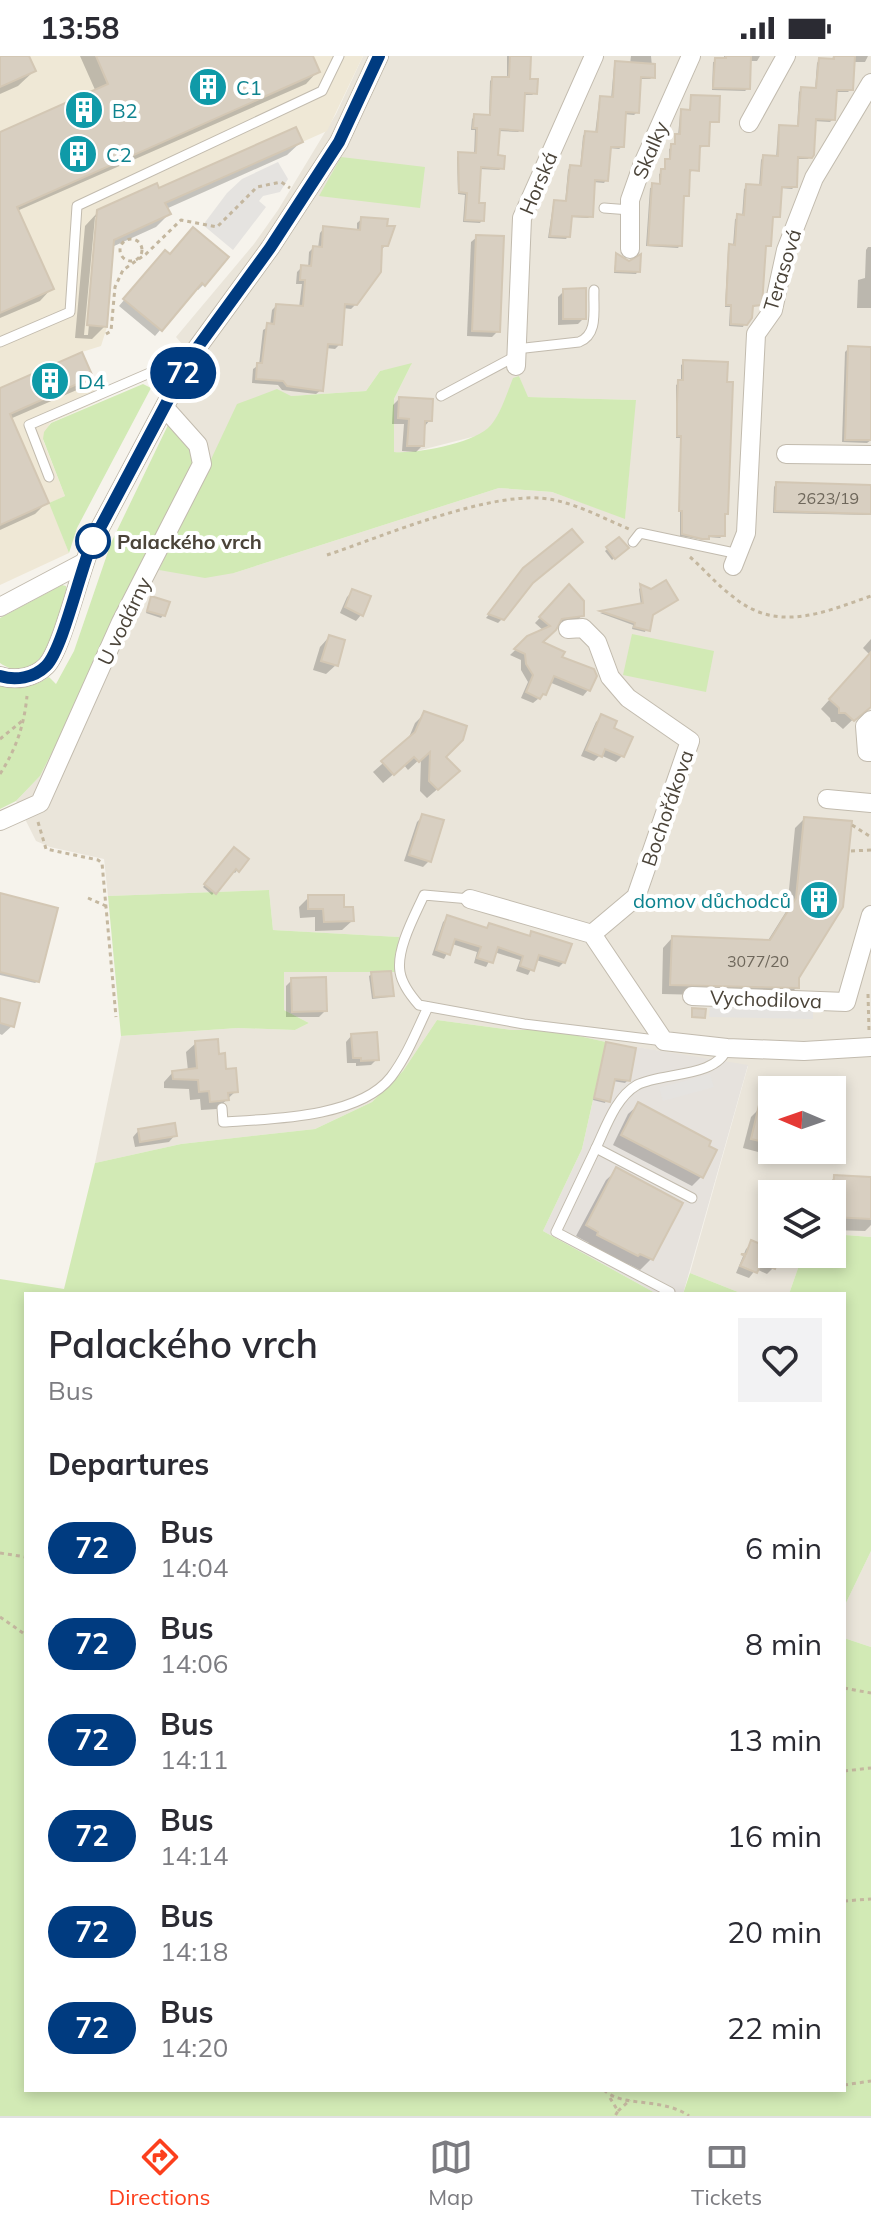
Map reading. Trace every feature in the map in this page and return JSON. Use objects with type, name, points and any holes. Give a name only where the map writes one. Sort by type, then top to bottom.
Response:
[{"type":"street","points":[[0,676],[10,679],[29,676],[47,665],[83,563],[192,355],[270,248],[339,142],[379,56]]},
{"type":"street","name":"Horská","points":[[516,357],[522,218],[594,56]]},
{"type":"street","name":"Skalky","points":[[630,249],[630,200],[691,56]]},
{"type":"street","points":[[749,123],[786,56]]},
{"type":"street","name":"Terasová","points":[[736,560],[746,533],[756,334],[773,310],[786,250],[814,178],[871,83]]},
{"type":"street","name":"U vodárny","points":[[0,821],[40,803],[121,622],[202,464],[198,445],[165,408]]},
{"type":"street","points":[[786,454],[871,455]]},
{"type":"street","points":[[0,607],[83,563]]},
{"type":"street","name":"Bochořákova","points":[[568,629],[583,628],[597,642],[610,677],[628,698],[690,741],[636,897],[592,934]]},
{"type":"street","points":[[871,720],[865,726],[867,752],[871,752]]},
{"type":"street","points":[[827,799],[871,803]]},
{"type":"street","points":[[470,899],[592,934],[664,1041],[727,1048],[804,1051],[870,1044]]},
{"type":"street","name":"Vychodilova","points":[[692,996],[846,1002],[871,915]]},
{"type":"lane","points":[[0,342],[70,312],[77,206],[322,91],[339,56]]},
{"type":"lane","points":[[604,208],[630,210]]},
{"type":"lane","points":[[441,396],[516,357],[587,339],[593,331],[594,290]]},
{"type":"lane","points":[[49,477],[29,425],[192,355]]},
{"type":"lane","points":[[636,537],[668,540],[736,560]]},
{"type":"lane","points":[[470,899],[424,895],[404,939],[399,972],[409,994],[419,1005],[524,1024],[664,1041]]},
{"type":"lane","points":[[222,1108],[223,1122],[288,1117],[351,1103],[375,1091],[389,1079],[428,1007]]},
{"type":"lane","points":[[670,1292],[556,1232],[618,1105],[637,1086],[713,1066],[725,1056],[727,1048]]},
{"type":"lane","points":[[596,1148],[692,1198]]},
{"type":"path","points":[[106,334],[111,331],[117,280],[123,270],[181,220],[217,227],[257,187],[281,182],[294,190]]},
{"type":"path","points":[[132,239],[139,242],[142,249],[137,259],[124,259],[120,253],[122,243],[132,239]]},
{"type":"path","points":[[327,555],[485,503],[522,498],[554,500],[636,537]]},
{"type":"path","points":[[668,540],[732,597],[755,611],[782,618],[823,614],[871,596]]},
{"type":"path","points":[[0,774],[15,752],[24,719],[29,676]]},
{"type":"path","points":[[0,739],[24,719]]},
{"type":"path","points":[[37,818],[46,849],[102,863],[116,1017]]},
{"type":"path","points":[[852,825],[871,837]]},
{"type":"path","points":[[851,851],[871,850]]},
{"type":"path","points":[[88,898],[106,906]]},
{"type":"path","points":[[868,989],[870,1044]]},
{"type":"path","points":[[0,1553],[24,1557]]},
{"type":"path","points":[[0,1617],[24,1634]]},
{"type":"path","points":[[846,1688],[871,1693]]},
{"type":"path","points":[[846,1771],[871,1768]]},
{"type":"path","points":[[846,1901],[871,1899]]},
{"type":"path","points":[[846,2085],[871,2081]]},
{"type":"path","points":[[606,2092],[616,2114],[630,2100]]},
{"type":"path","points":[[608,2095],[675,2107],[689,2116]]},
{"type":"shaded area","points":[[0,56],[363,56],[327,131],[165,203],[157,184],[97,211],[107,327],[101,346],[82,352],[102,400],[50,423],[43,440],[65,496],[50,503],[69,553],[0,585]]},
{"type":"shaded area","points":[[363,56],[871,56],[871,1237],[846,1235],[846,1180],[758,1180],[758,1268],[798,1268],[790,1292],[738,1292],[690,1273],[748,1066],[552,1030],[511,1030],[437,1020],[403,1071],[372,1102],[315,1129],[181,1144],[95,1163],[121,1036],[238,1028],[295,1030],[309,1023],[284,1010],[284,972],[395,972],[398,937],[273,930],[269,890],[108,896],[104,859],[36,841],[16,801],[40,776],[199,459],[156,409],[182,344],[176,337],[254,244],[336,114]],"holes":[[[411,365],[394,399],[394,452],[409,453],[480,435],[493,424],[519,376],[527,397],[635,400],[625,518],[552,492],[499,488],[234,573],[160,570],[228,426],[291,396],[366,391],[380,371]]]},
{"type":"shaded area","points":[[278,162],[288,179],[280,192],[263,196],[259,201],[266,207],[233,250],[203,225],[242,179]]},
{"type":"shaded area","points":[[710,1004],[813,1007],[813,1019],[709,1017]]},
{"type":"shaded area","points":[[606,1042],[748,1065],[684,1292],[653,1292],[543,1231],[582,1149]]},
{"type":"shaded area","points":[[710,1074],[714,1087],[663,1101],[659,1088]]},
{"type":"shaded area","points":[[871,1551],[871,1647],[846,1639],[846,1603]]},
{"type":"green space","points":[[341,157],[425,167],[420,208],[319,196]]},
{"type":"green space","points":[[412,363],[394,399],[394,452],[446,446],[483,431],[498,415],[513,378],[519,376],[528,397],[636,400],[625,519],[552,492],[499,488],[234,573],[205,578],[159,570],[237,404],[277,389],[291,396],[366,391],[380,371]]},
{"type":"green space","points":[[143,384],[151,388],[77,528],[69,553],[49,503],[65,496],[43,439],[44,432],[51,423]]},
{"type":"green space","points":[[169,423],[200,459],[40,776],[16,801],[0,809],[0,683],[25,686],[49,677],[56,684],[74,651],[111,543]]},
{"type":"green space","points":[[62,585],[67,590],[59,617],[47,648],[38,660],[28,668],[15,670],[0,663],[0,618]]},
{"type":"green space","points":[[632,634],[714,651],[706,692],[623,675]]},
{"type":"green space","points":[[269,890],[273,930],[399,937],[395,972],[284,972],[284,1010],[309,1023],[295,1030],[238,1028],[121,1036],[108,896]]},
{"type":"green space","points":[[437,1020],[511,1030],[552,1030],[606,1042],[582,1149],[543,1231],[653,1292],[24,1292],[24,2092],[846,2092],[846,1639],[871,1647],[871,2116],[0,2116],[0,1279],[64,1289],[95,1163],[181,1144],[315,1129],[372,1102],[403,1071]]},
{"type":"green space","points":[[846,1235],[871,1237],[871,1551],[846,1603],[846,1292],[790,1292],[798,1268],[846,1268]]},
{"type":"green space","points":[[690,1273],[738,1292],[684,1292]]},
{"type":"building","points":[[0,56],[29,56],[36,71],[0,87]]},
{"type":"building","points":[[96,56],[313,56],[320,72],[17,207],[54,289],[0,313],[0,132],[108,84]]},
{"type":"building","points":[[510,56],[531,56],[530,79],[538,79],[537,94],[525,93],[523,131],[500,129],[498,155],[505,156],[504,169],[481,167],[479,203],[485,203],[484,221],[465,220],[467,193],[459,192],[458,152],[476,153],[474,114],[490,115],[492,77],[509,77]]},
{"type":"building","points":[[751,56],[750,89],[713,88],[715,58]]},
{"type":"building","points":[[834,56],[855,56],[853,90],[837,90],[835,120],[816,119],[814,155],[812,158],[798,157],[797,187],[782,187],[780,217],[773,217],[771,246],[766,246],[762,305],[753,306],[752,318],[747,325],[731,324],[731,305],[726,305],[729,244],[735,245],[737,214],[744,215],[746,184],[761,185],[763,155],[778,156],[779,125],[798,126],[801,87],[816,88],[819,58],[834,59]]},
{"type":"building","points":[[615,61],[655,64],[655,78],[641,77],[639,113],[626,112],[624,147],[611,147],[608,181],[595,180],[593,217],[572,216],[570,237],[550,236],[554,200],[566,201],[570,165],[581,166],[585,131],[597,132],[600,96],[613,97]]},
{"type":"building","points":[[691,95],[720,96],[719,122],[710,122],[709,146],[700,146],[699,171],[690,170],[689,196],[684,196],[682,246],[648,245],[652,183],[660,184],[661,169],[665,169],[665,159],[670,159],[675,134],[680,134],[681,109],[690,110]]},
{"type":"building","points":[[296,127],[303,142],[165,203],[171,214],[114,240],[107,327],[87,325],[97,210],[157,183],[159,188]]},
{"type":"building","points":[[361,217],[388,219],[387,226],[395,226],[388,246],[382,246],[381,272],[357,305],[345,304],[342,345],[328,344],[323,391],[287,386],[283,381],[256,379],[257,363],[262,363],[267,323],[274,324],[276,304],[303,306],[305,280],[300,280],[301,265],[311,266],[313,246],[322,247],[323,226],[360,230]]},
{"type":"building","points":[[193,227],[229,257],[205,286],[202,283],[162,331],[123,299],[165,250],[170,254]]},
{"type":"building","points":[[476,235],[504,236],[500,332],[472,331]]},
{"type":"building","points":[[616,253],[629,261],[641,254],[640,272],[615,271]]},
{"type":"building","points":[[586,288],[586,319],[563,319],[563,289]]},
{"type":"building","points":[[848,346],[871,347],[871,440],[845,440]]},
{"type":"building","points":[[82,352],[93,377],[10,414],[49,503],[0,525],[0,388]]},
{"type":"building","points":[[683,360],[728,362],[727,382],[733,382],[725,536],[702,539],[682,534],[682,511],[679,511],[681,436],[677,436],[677,403],[678,380],[683,380]]},
{"type":"building","points":[[399,397],[433,399],[432,421],[425,421],[424,446],[407,446],[409,419],[398,418]]},
{"type":"building","points":[[776,482],[871,485],[871,514],[775,511]]},
{"type":"building","points":[[572,529],[583,542],[533,583],[504,620],[488,614],[523,568]]},
{"type":"building","points":[[619,537],[629,548],[615,559],[606,547]]},
{"type":"building","points":[[666,580],[678,600],[653,615],[650,631],[600,611],[643,603],[640,584],[651,589]]},
{"type":"building","points":[[569,584],[584,601],[584,616],[562,619],[543,642],[565,652],[562,657],[594,669],[597,676],[590,691],[554,676],[546,695],[543,694],[540,699],[526,692],[533,675],[526,664],[525,654],[514,649],[527,636],[550,626],[539,617]]},
{"type":"building","points":[[352,589],[371,596],[363,616],[345,607]]},
{"type":"building","points":[[151,596],[170,602],[165,616],[147,611]]},
{"type":"building","points":[[329,635],[345,640],[338,666],[321,661]]},
{"type":"building","points":[[871,652],[871,707],[854,721],[845,713],[839,713],[839,708],[829,699]]},
{"type":"building","points":[[424,711],[467,726],[463,740],[446,757],[460,771],[438,790],[429,781],[430,752],[419,762],[414,757],[394,775],[381,761],[415,732]]},
{"type":"building","points":[[601,714],[617,721],[614,728],[633,737],[624,757],[605,749],[602,757],[586,750]]},
{"type":"building","points":[[422,814],[444,820],[431,862],[409,855]]},
{"type":"building","name":"domov důchodců","points":[[804,817],[852,821],[843,907],[799,978],[799,988],[670,985],[672,936],[770,940],[796,898]]},
{"type":"building","points":[[234,847],[249,859],[239,872],[236,869],[216,894],[204,884]]},
{"type":"building","points":[[0,893],[58,908],[39,982],[0,972]]},
{"type":"building","points":[[308,895],[344,895],[344,907],[353,907],[354,921],[324,922],[323,909],[308,909]]},
{"type":"building","points":[[447,915],[487,928],[489,923],[530,936],[531,931],[572,944],[565,963],[539,955],[534,971],[520,966],[523,956],[498,947],[493,963],[477,958],[481,947],[455,939],[450,955],[436,950]]},
{"type":"building","points":[[391,971],[394,996],[374,997],[371,972]]},
{"type":"building","points":[[326,977],[327,1011],[292,1012],[291,978]]},
{"type":"building","points":[[0,998],[20,1003],[14,1027],[0,1023]]},
{"type":"building","points":[[692,1008],[706,1009],[705,1018],[692,1017]]},
{"type":"building","points":[[377,1032],[379,1060],[353,1058],[351,1034]]},
{"type":"building","points":[[218,1039],[219,1054],[225,1053],[226,1069],[236,1068],[238,1092],[228,1093],[229,1100],[210,1102],[209,1091],[199,1092],[198,1080],[173,1079],[172,1071],[197,1068],[195,1041]]},
{"type":"building","points":[[606,1042],[636,1048],[630,1081],[615,1079],[610,1102],[594,1098]]},
{"type":"building","points":[[638,1102],[711,1141],[709,1146],[717,1150],[703,1178],[621,1135]]},
{"type":"building","points":[[758,1109],[758,1141],[751,1139]]},
{"type":"building","points":[[175,1123],[177,1136],[140,1142],[138,1129]]},
{"type":"building","points":[[616,1167],[683,1203],[653,1260],[640,1254],[638,1256],[597,1235],[598,1232],[586,1225]]},
{"type":"building","points":[[834,1175],[871,1177],[871,1219],[846,1218],[846,1180],[834,1180]]},
{"type":"building","points":[[751,1240],[758,1243],[757,1273],[740,1266],[745,1256],[741,1254],[746,1254]]},
{"type":"bus line","name":"72","points":[[0,676],[20,679],[47,665],[92,543],[192,355],[240,285],[270,248],[339,142],[379,56]]},
{"type":"place","name":"C1","points":[[208,87]]},
{"type":"place","name":"B2","points":[[84,110]]},
{"type":"place","name":"C2","points":[[78,154]]},
{"type":"place","name":"D4","points":[[50,381]]},
{"type":"place","name":"Palackého vrch","points":[[93,541]]},
{"type":"place","name":"domov důchodců","points":[[819,900]]}]
